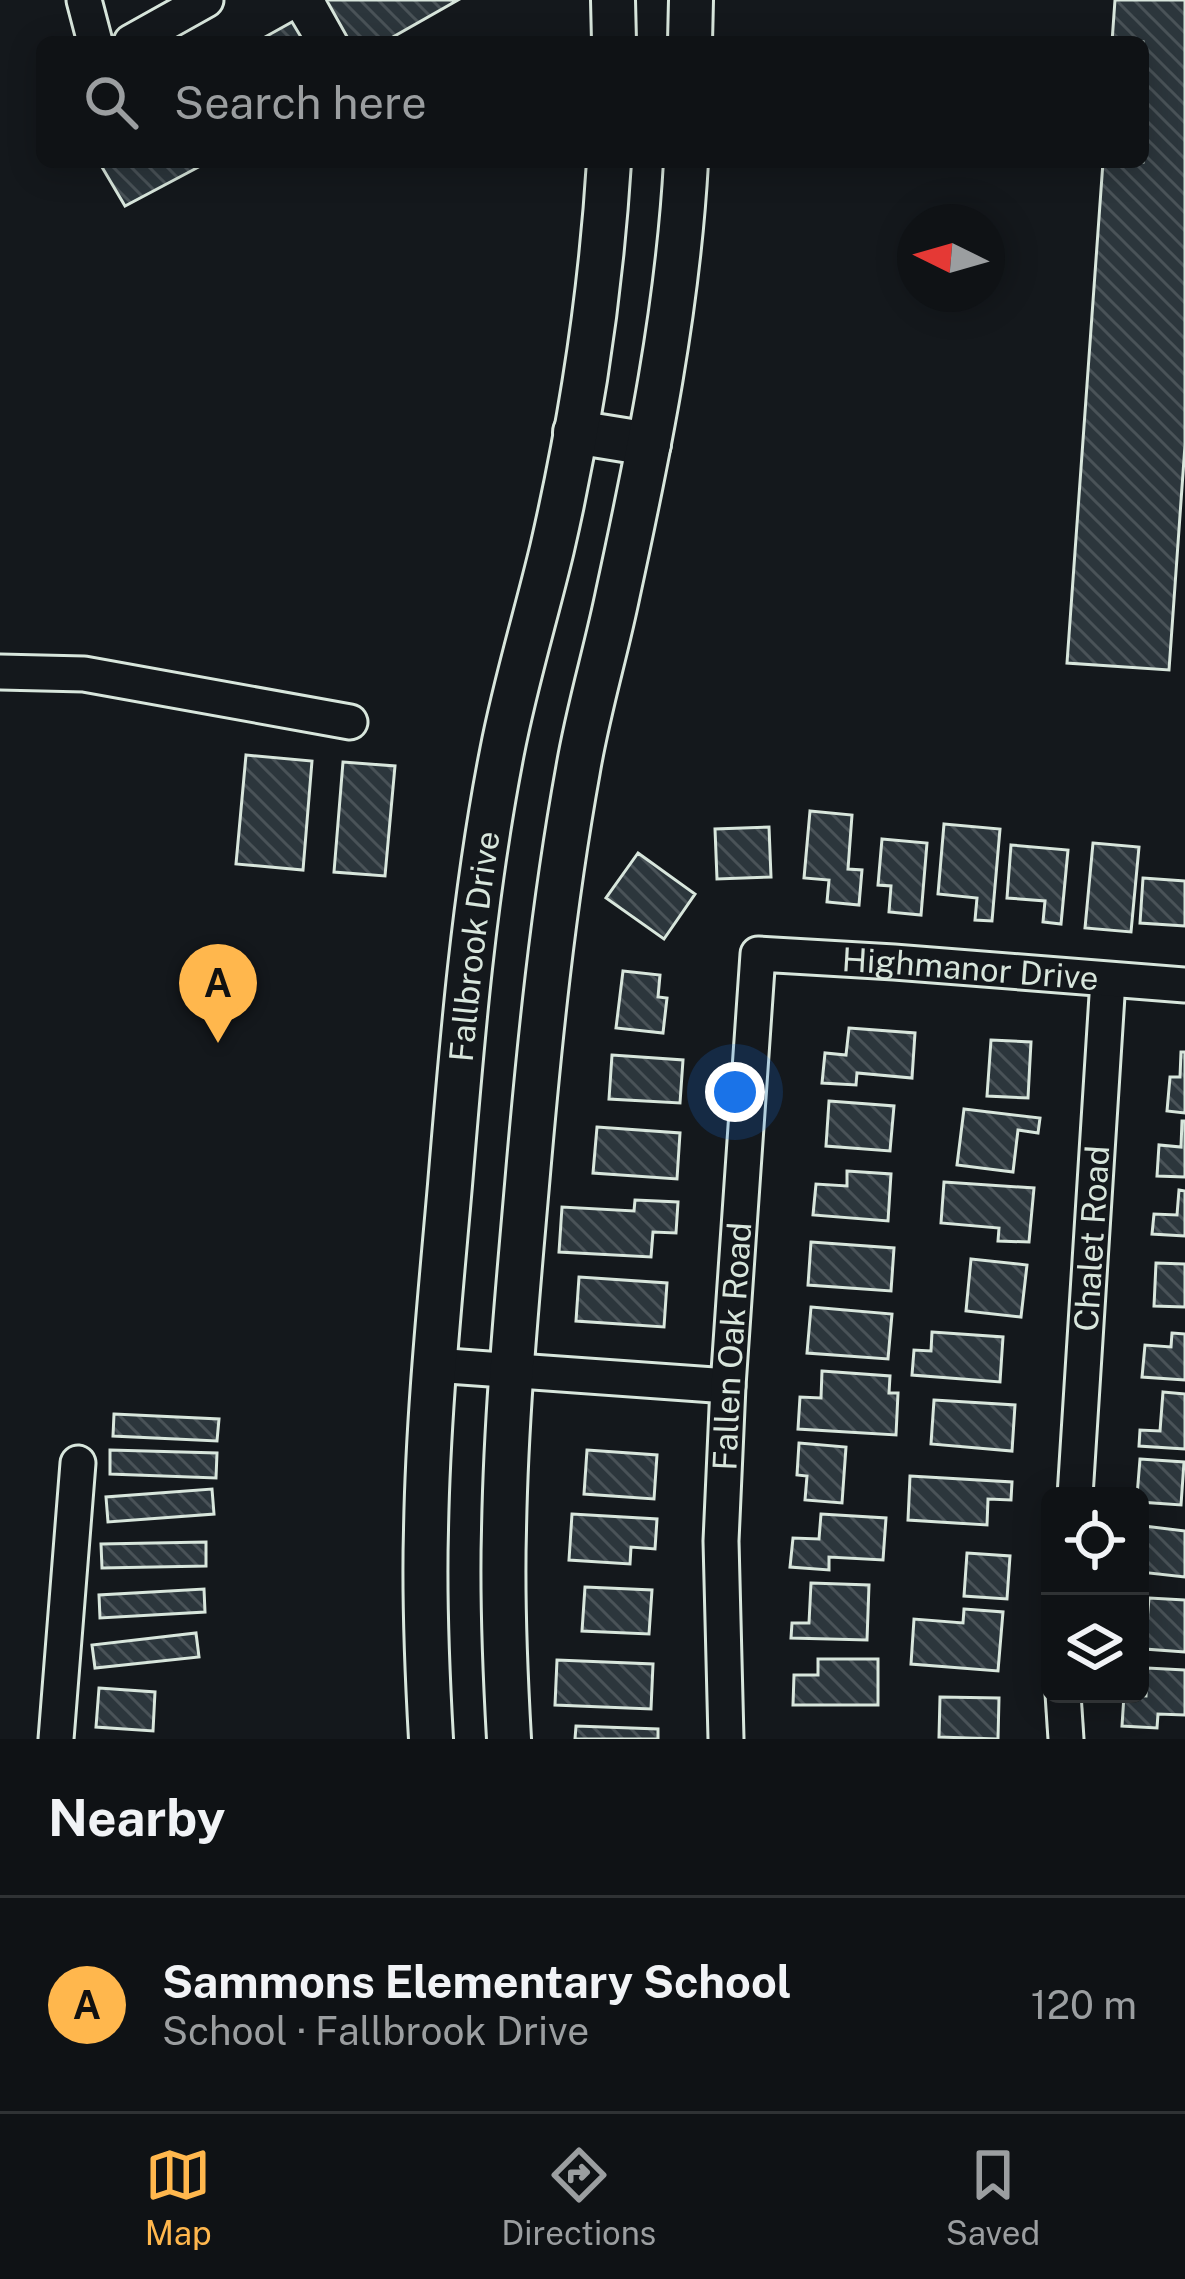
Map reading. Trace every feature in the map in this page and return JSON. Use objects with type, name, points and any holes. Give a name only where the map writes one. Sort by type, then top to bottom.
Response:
[{"type":"main road","points":[[613,0],[614,36]]},
{"type":"main road","points":[[690,36],[691,0]]},
{"type":"main road","name":"Fallbrook Drive","points":[[431,1739],[426,1529],[434,1365],[464,1014],[502,751],[553,545],[575,432],[608,168]]},
{"type":"main road","points":[[509,1739],[503,1640],[511,1370],[542,1022],[578,766],[650,444],[682,234],[686,168]]},
{"type":"main road","points":[[575,432],[650,444]]},
{"type":"street","points":[[85,0],[93,36]]},
{"type":"street","points":[[142,36],[206,0]]},
{"type":"street","points":[[0,672],[84,674],[350,722]]},
{"type":"street","name":"Highmanor Drive","points":[[758,954],[1185,985]]},
{"type":"street","name":"Fallen Oak Road","points":[[726,1739],[721,1541],[758,954]]},
{"type":"street","name":"Chalet Road","points":[[1076,1487],[1108,980]]},
{"type":"street","points":[[434,1365],[728,1386]]},
{"type":"street","points":[[56,1739],[78,1463]]},
{"type":"street","points":[[1064,1703],[1066,1739]]},
{"type":"building","points":[[458,0],[395,36],[347,36],[327,1]]},
{"type":"building","points":[[1115,0],[1185,0],[1185,445],[1169,670],[1067,663],[1103,168],[1149,168],[1149,36],[1112,36]]},
{"type":"building","points":[[292,22],[300,36],[267,36]]},
{"type":"building","points":[[103,168],[197,168],[125,206]]},
{"type":"building","points":[[246,755],[312,761],[303,870],[236,864]]},
{"type":"building","points":[[343,762],[395,766],[385,876],[334,872]]},
{"type":"building","points":[[810,811],[852,815],[848,869],[862,870],[859,905],[827,902],[829,880],[804,878]]},
{"type":"building","points":[[944,824],[1000,829],[992,921],[975,920],[977,898],[938,894]]},
{"type":"building","points":[[769,827],[771,877],[717,879],[715,829]]},
{"type":"building","points":[[882,839],[927,843],[921,915],[889,912],[891,886],[878,885]]},
{"type":"building","points":[[1093,843],[1139,847],[1131,932],[1085,928]]},
{"type":"building","points":[[1011,845],[1068,850],[1061,924],[1043,922],[1045,901],[1007,898]]},
{"type":"building","points":[[638,853],[695,894],[664,939],[606,898]]},
{"type":"building","points":[[1143,878],[1185,881],[1185,926],[1140,923]]},
{"type":"building","points":[[623,971],[660,975],[658,997],[667,998],[663,1033],[616,1028]]},
{"type":"building","points":[[849,1028],[915,1033],[912,1078],[857,1073],[856,1085],[822,1083],[825,1053],[846,1055]]},
{"type":"building","points":[[991,1040],[1031,1042],[1028,1098],[987,1096]]},
{"type":"building","points":[[1181,1052],[1185,1052],[1185,1113],[1167,1111],[1170,1077],[1180,1077]]},
{"type":"building","points":[[612,1055],[683,1060],[680,1103],[609,1099]]},
{"type":"building","points":[[829,1101],[894,1106],[890,1151],[826,1146]]},
{"type":"building","points":[[964,1109],[1040,1118],[1038,1133],[1018,1130],[1013,1172],[957,1165]]},
{"type":"building","points":[[1182,1121],[1185,1177],[1157,1176],[1159,1145],[1181,1147]]},
{"type":"building","points":[[597,1127],[680,1133],[677,1179],[593,1173]]},
{"type":"building","points":[[847,1171],[891,1174],[888,1221],[813,1215],[816,1184],[847,1186]]},
{"type":"building","points":[[944,1182],[1034,1188],[1029,1242],[998,1241],[999,1228],[941,1223]]},
{"type":"building","points":[[1179,1190],[1185,1191],[1185,1236],[1152,1234],[1154,1214],[1177,1215]]},
{"type":"building","points":[[635,1200],[678,1202],[676,1233],[653,1232],[651,1257],[559,1252],[562,1207],[634,1211]]},
{"type":"building","points":[[811,1242],[894,1248],[891,1291],[808,1285]]},
{"type":"building","points":[[971,1259],[1027,1265],[1021,1317],[966,1311]]},
{"type":"building","points":[[1156,1263],[1185,1264],[1185,1307],[1154,1306]]},
{"type":"building","points":[[579,1277],[667,1283],[664,1327],[576,1321]]},
{"type":"building","points":[[811,1307],[892,1314],[888,1359],[807,1353]]},
{"type":"building","points":[[932,1332],[1003,1337],[1000,1382],[912,1375],[914,1350],[931,1351]]},
{"type":"building","points":[[1172,1333],[1185,1334],[1185,1380],[1142,1377],[1145,1345],[1171,1347]]},
{"type":"building","points":[[822,1371],[890,1376],[889,1393],[898,1393],[896,1435],[798,1429],[800,1397],[821,1398]]},
{"type":"building","points":[[1163,1392],[1185,1394],[1185,1449],[1139,1446],[1140,1430],[1160,1431]]},
{"type":"building","points":[[934,1400],[1015,1405],[1012,1451],[931,1444]]},
{"type":"building","points":[[114,1414],[219,1419],[217,1441],[113,1436]]},
{"type":"building","points":[[799,1443],[846,1447],[842,1503],[805,1500],[807,1476],[797,1475]]},
{"type":"building","points":[[110,1450],[217,1453],[216,1478],[110,1474]]},
{"type":"building","points":[[587,1450],[657,1455],[654,1499],[584,1494]]},
{"type":"building","points":[[1140,1459],[1184,1462],[1181,1505],[1149,1503],[1149,1487],[1138,1487]]},
{"type":"building","points":[[910,1476],[1012,1482],[1011,1500],[988,1499],[987,1525],[908,1520]]},
{"type":"building","points":[[212,1489],[214,1514],[108,1522],[106,1497]]},
{"type":"building","points":[[572,1514],[657,1519],[655,1549],[631,1547],[630,1564],[569,1560]]},
{"type":"building","points":[[821,1514],[886,1518],[883,1560],[829,1557],[829,1570],[790,1567],[793,1538],[819,1539]]},
{"type":"building","points":[[1149,1527],[1185,1531],[1185,1577],[1149,1573]]},
{"type":"building","points":[[206,1542],[206,1566],[102,1568],[101,1544]]},
{"type":"building","points":[[967,1553],[1010,1556],[1007,1599],[964,1596]]},
{"type":"building","points":[[811,1583],[869,1585],[867,1640],[791,1638],[792,1623],[809,1623]]},
{"type":"building","points":[[585,1587],[652,1590],[649,1634],[582,1631]]},
{"type":"building","points":[[204,1589],[205,1612],[100,1618],[99,1595]]},
{"type":"building","points":[[1149,1598],[1185,1600],[1185,1652],[1149,1649]]},
{"type":"building","points":[[964,1609],[1003,1612],[998,1671],[911,1664],[914,1619],[963,1623]]},
{"type":"building","points":[[196,1633],[199,1657],[95,1668],[92,1645]]},
{"type":"building","points":[[818,1659],[878,1659],[878,1705],[793,1705],[794,1675],[818,1675]]},
{"type":"building","points":[[557,1660],[653,1664],[651,1709],[555,1705]]},
{"type":"building","points":[[1149,1668],[1185,1670],[1185,1715],[1158,1714],[1157,1728],[1122,1726],[1123,1703],[1149,1703]]},
{"type":"building","points":[[99,1688],[155,1692],[153,1731],[96,1727]]},
{"type":"building","points":[[940,1697],[999,1698],[998,1739],[939,1737]]},
{"type":"building","points":[[576,1726],[658,1729],[658,1739],[575,1739]]},
{"type":"place","name":"Sammons Elementary School","points":[[218,1043]]}]
